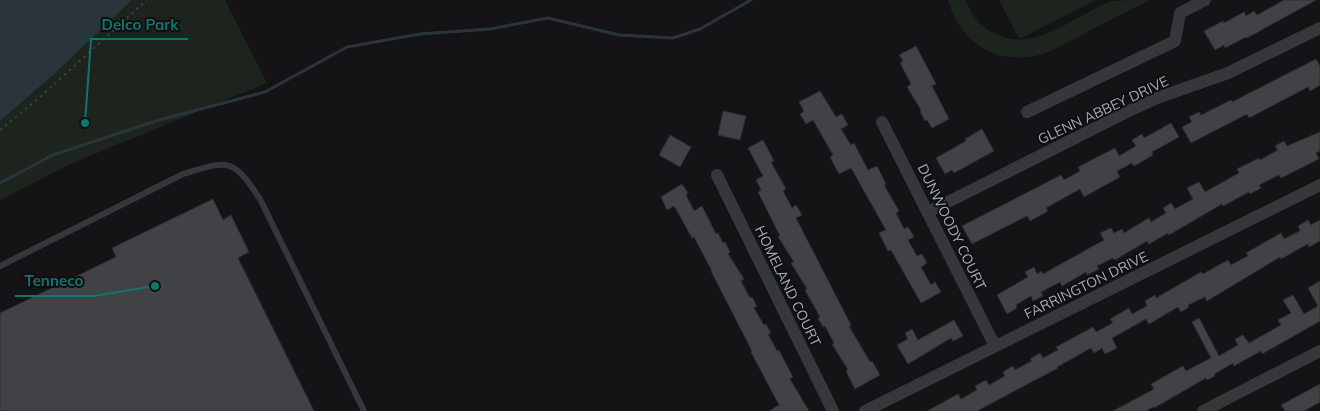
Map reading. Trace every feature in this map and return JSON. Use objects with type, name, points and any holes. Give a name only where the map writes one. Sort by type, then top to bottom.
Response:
[{"type":"street","points":[[1027,112],[1175,41],[1180,13],[1205,0]]},
{"type":"street","name":"GLENN ABBEY DRIVE","points":[[928,212],[1133,109],[1157,98],[1228,73],[1320,28]]},
{"type":"street","name":"DUNWOODY COURT","points":[[882,122],[995,346]]},
{"type":"street","name":"HOMELAND COURT","points":[[717,175],[833,411]]},
{"type":"street","name":"FARRINGTON DRIVE","points":[[865,411],[1320,185]]},
{"type":"street","points":[[1203,411],[1320,351]]},
{"type":"lane","points":[[0,266],[183,174],[213,165],[231,165],[244,175],[260,198],[364,411]]},
{"type":"path","points":[[0,130],[39,98],[147,0]]},
{"type":"shaded area","points":[[0,0],[225,0],[267,83],[73,163],[0,200]]},
{"type":"shaded area","points":[[0,0],[132,0],[54,74],[0,121]]},
{"type":"shaded area","points":[[948,0],[966,0],[976,19],[987,29],[1007,38],[1023,39],[1053,31],[1112,1],[1150,0],[1043,54],[1011,57],[997,54],[972,40],[962,29]]},
{"type":"shaded area","points":[[999,0],[1096,0],[1019,39]]},
{"type":"building","points":[[1284,0],[1316,0],[1225,48],[1224,45],[1215,50],[1204,31],[1244,12],[1246,16],[1254,11],[1257,15]]},
{"type":"building","points":[[916,46],[936,84],[932,86],[949,119],[932,128],[927,120],[925,121],[921,110],[907,87],[911,84],[900,63],[903,61],[899,55]]},
{"type":"building","points":[[1316,59],[1320,66],[1320,85],[1310,91],[1308,87],[1249,118],[1247,114],[1191,143],[1182,127],[1192,122],[1189,117],[1199,112],[1201,115],[1231,100],[1232,102]]},
{"type":"building","points":[[820,91],[836,117],[842,114],[848,125],[841,129],[851,145],[854,143],[868,170],[877,166],[886,184],[884,185],[899,211],[896,213],[904,229],[908,227],[914,237],[908,240],[917,256],[922,254],[927,263],[921,267],[931,285],[935,282],[941,292],[921,303],[891,250],[888,251],[879,233],[886,230],[851,168],[839,174],[830,157],[833,155],[813,120],[806,124],[800,114],[804,111],[799,102]]},
{"type":"building","points":[[723,111],[746,116],[740,140],[718,135]]},
{"type":"building","points":[[1171,123],[1179,137],[1152,152],[1153,155],[1134,166],[1132,163],[1117,171],[1120,177],[1084,197],[1080,189],[1046,208],[1048,211],[1030,221],[1027,216],[972,244],[962,226],[1061,175],[1064,180],[1080,171],[1078,167],[1115,148],[1119,156],[1136,146],[1132,140],[1142,134],[1144,138]]},
{"type":"building","points":[[982,129],[994,151],[954,173],[952,170],[945,174],[936,158],[966,141],[965,139]]},
{"type":"building","points":[[1320,132],[1320,151],[1316,153],[1319,159],[1281,178],[1279,175],[1259,185],[1261,188],[1250,194],[1249,192],[1223,206],[1222,204],[1169,235],[1168,233],[1149,244],[1147,241],[1115,260],[1113,258],[1097,266],[1099,269],[1087,275],[1086,272],[1062,286],[1060,282],[1041,292],[1043,296],[1033,301],[1031,296],[1016,305],[1017,308],[1007,314],[997,295],[1028,277],[1025,272],[1034,267],[1037,274],[1042,271],[1043,274],[1104,240],[1100,233],[1111,228],[1114,233],[1122,229],[1124,233],[1149,218],[1151,222],[1166,213],[1163,208],[1171,203],[1175,209],[1193,199],[1187,188],[1199,182],[1205,192],[1239,173],[1237,169],[1259,158],[1260,160],[1278,150],[1275,146],[1284,141],[1287,146]]},
{"type":"building","points":[[670,135],[691,147],[680,167],[659,155]]},
{"type":"building","points":[[763,140],[774,161],[771,162],[786,189],[783,191],[792,208],[796,205],[802,215],[796,218],[851,325],[849,326],[870,362],[872,361],[880,375],[855,389],[846,371],[848,370],[832,344],[834,343],[825,326],[823,327],[818,318],[820,317],[805,290],[807,289],[791,263],[794,262],[778,237],[780,236],[758,192],[761,190],[756,180],[763,176],[748,148]]},
{"type":"building","points":[[682,184],[688,193],[686,195],[694,211],[702,206],[716,234],[718,233],[723,243],[725,242],[730,252],[728,254],[744,279],[741,281],[750,298],[752,297],[757,306],[754,308],[771,333],[768,334],[777,351],[779,350],[793,377],[790,379],[809,411],[769,411],[779,405],[712,271],[694,237],[692,238],[674,206],[667,210],[661,197]]},
{"type":"building","points":[[213,199],[223,220],[231,215],[249,252],[238,258],[314,411],[0,411],[0,313],[116,257],[112,248]]},
{"type":"building","points":[[1308,220],[1311,225],[1320,220],[1320,241],[1309,247],[1308,244],[1281,259],[1280,257],[1207,301],[1205,297],[1188,305],[1189,307],[1181,312],[1178,307],[1149,324],[1146,319],[1112,338],[1117,348],[1105,354],[1102,348],[1094,353],[1091,348],[1058,368],[977,411],[927,411],[958,394],[961,399],[977,390],[975,386],[986,380],[989,385],[1005,376],[1003,372],[1013,366],[1015,370],[1032,361],[1030,359],[1040,353],[1043,358],[1058,350],[1056,347],[1093,327],[1096,332],[1113,323],[1110,319],[1129,308],[1132,314],[1147,306],[1145,301],[1155,295],[1156,298],[1201,272],[1203,274],[1228,260],[1231,265],[1248,256],[1246,253],[1281,233],[1284,239],[1300,231],[1298,226]]},
{"type":"building","points":[[1320,281],[1320,321],[1262,354],[1261,351],[1234,366],[1233,363],[1214,374],[1215,376],[1207,380],[1206,378],[1154,408],[1146,411],[1113,411],[1154,389],[1151,384],[1183,366],[1186,371],[1211,358],[1192,322],[1199,318],[1219,356],[1238,345],[1235,339],[1243,335],[1249,343],[1281,325],[1278,320],[1291,313],[1283,300],[1293,295],[1304,314],[1318,306],[1308,288]]},
{"type":"building","points":[[954,320],[963,336],[953,341],[951,338],[908,364],[897,345],[908,339],[905,333],[912,329],[918,340]]},
{"type":"building","points":[[1320,384],[1320,402],[1304,411],[1285,411],[1281,405]]},
{"type":"waterway","points":[[0,183],[53,155],[159,120],[265,92],[347,47],[420,34],[490,29],[548,18],[619,35],[673,38],[700,29],[751,0]]},
{"type":"place","name":"Delco Park","points":[[85,123]]},
{"type":"place","name":"Tenneco","points":[[155,286]]}]
